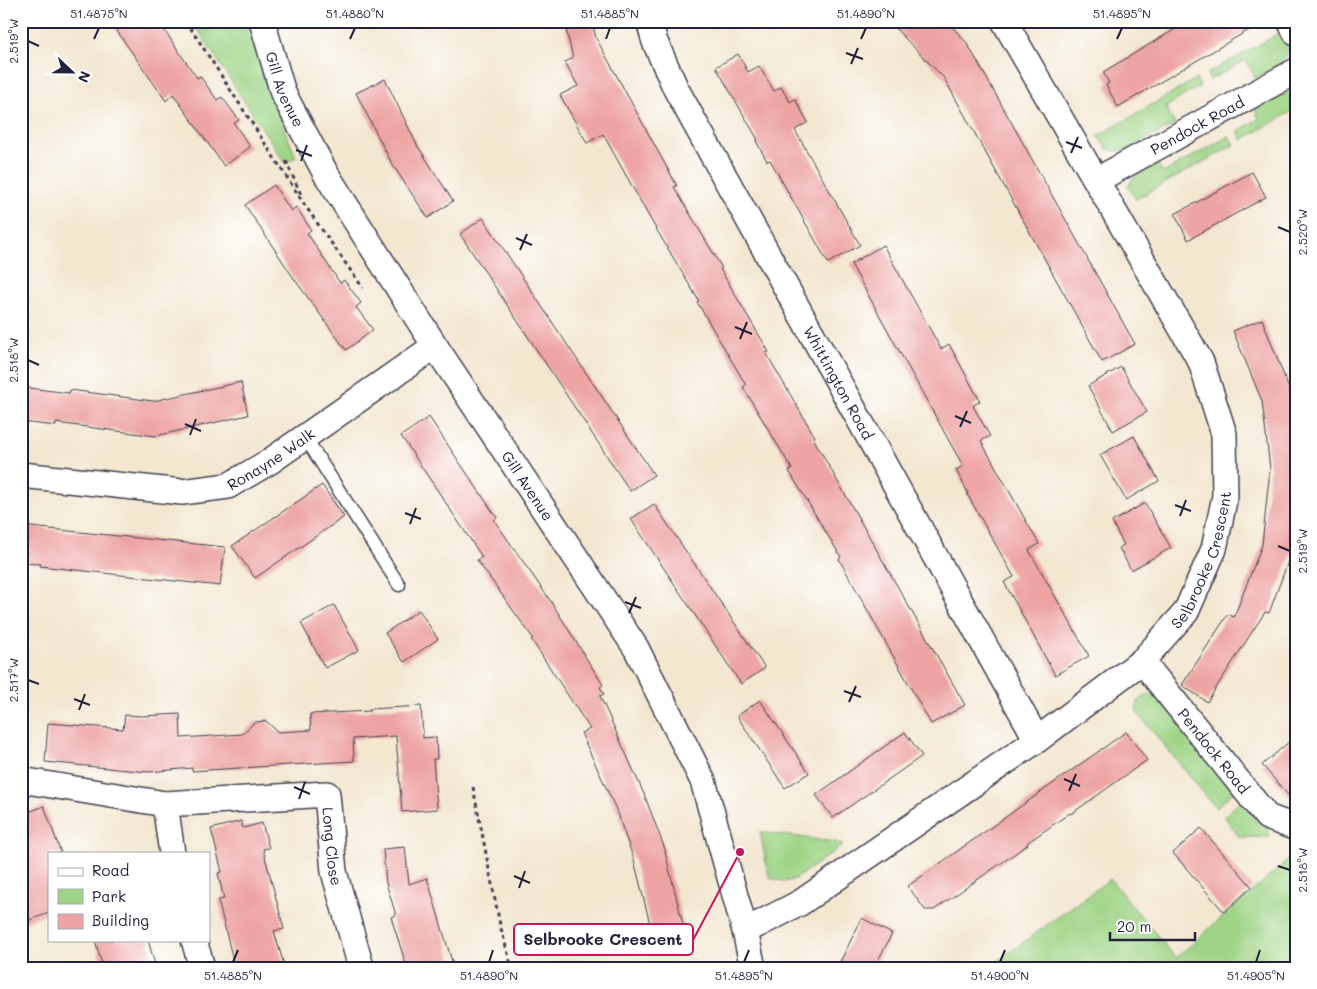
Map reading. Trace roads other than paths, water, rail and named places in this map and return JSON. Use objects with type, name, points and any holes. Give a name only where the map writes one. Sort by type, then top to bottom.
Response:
[{"type":"street","name":"Gill Avenue","points":[[262,21],[283,93],[326,174],[435,346],[636,648],[703,781],[746,931],[753,968]]},
{"type":"street","name":"Whittington Road","points":[[649,21],[655,42],[676,90],[1037,740]]},
{"type":"street","name":"Selbrooke Crescent","points":[[746,931],[800,903],[1037,740],[1142,661],[1186,612],[1214,550],[1225,496],[1224,434],[1201,362],[1004,21]]},
{"type":"street","points":[[1290,21],[1296,33]]},
{"type":"street","name":"Pendock Road","points":[[1097,180],[1296,71]]},
{"type":"street","name":"Ronayne Walk","points":[[21,475],[182,492],[228,486],[269,462],[435,346]]},
{"type":"street","name":"Pendock Road","points":[[1142,661],[1267,817],[1294,827],[1296,826]]},
{"type":"street","name":"Long Close","points":[[21,780],[165,804],[327,794],[334,872],[361,967]]},
{"type":"street","points":[[165,804],[172,852]]},
{"type":"street","points":[[195,942],[202,968]]},
{"type":"lane","points":[[305,437],[399,586]]},
{"type":"place","name":"Selbrooke Crescent","points":[[740,852]]}]
